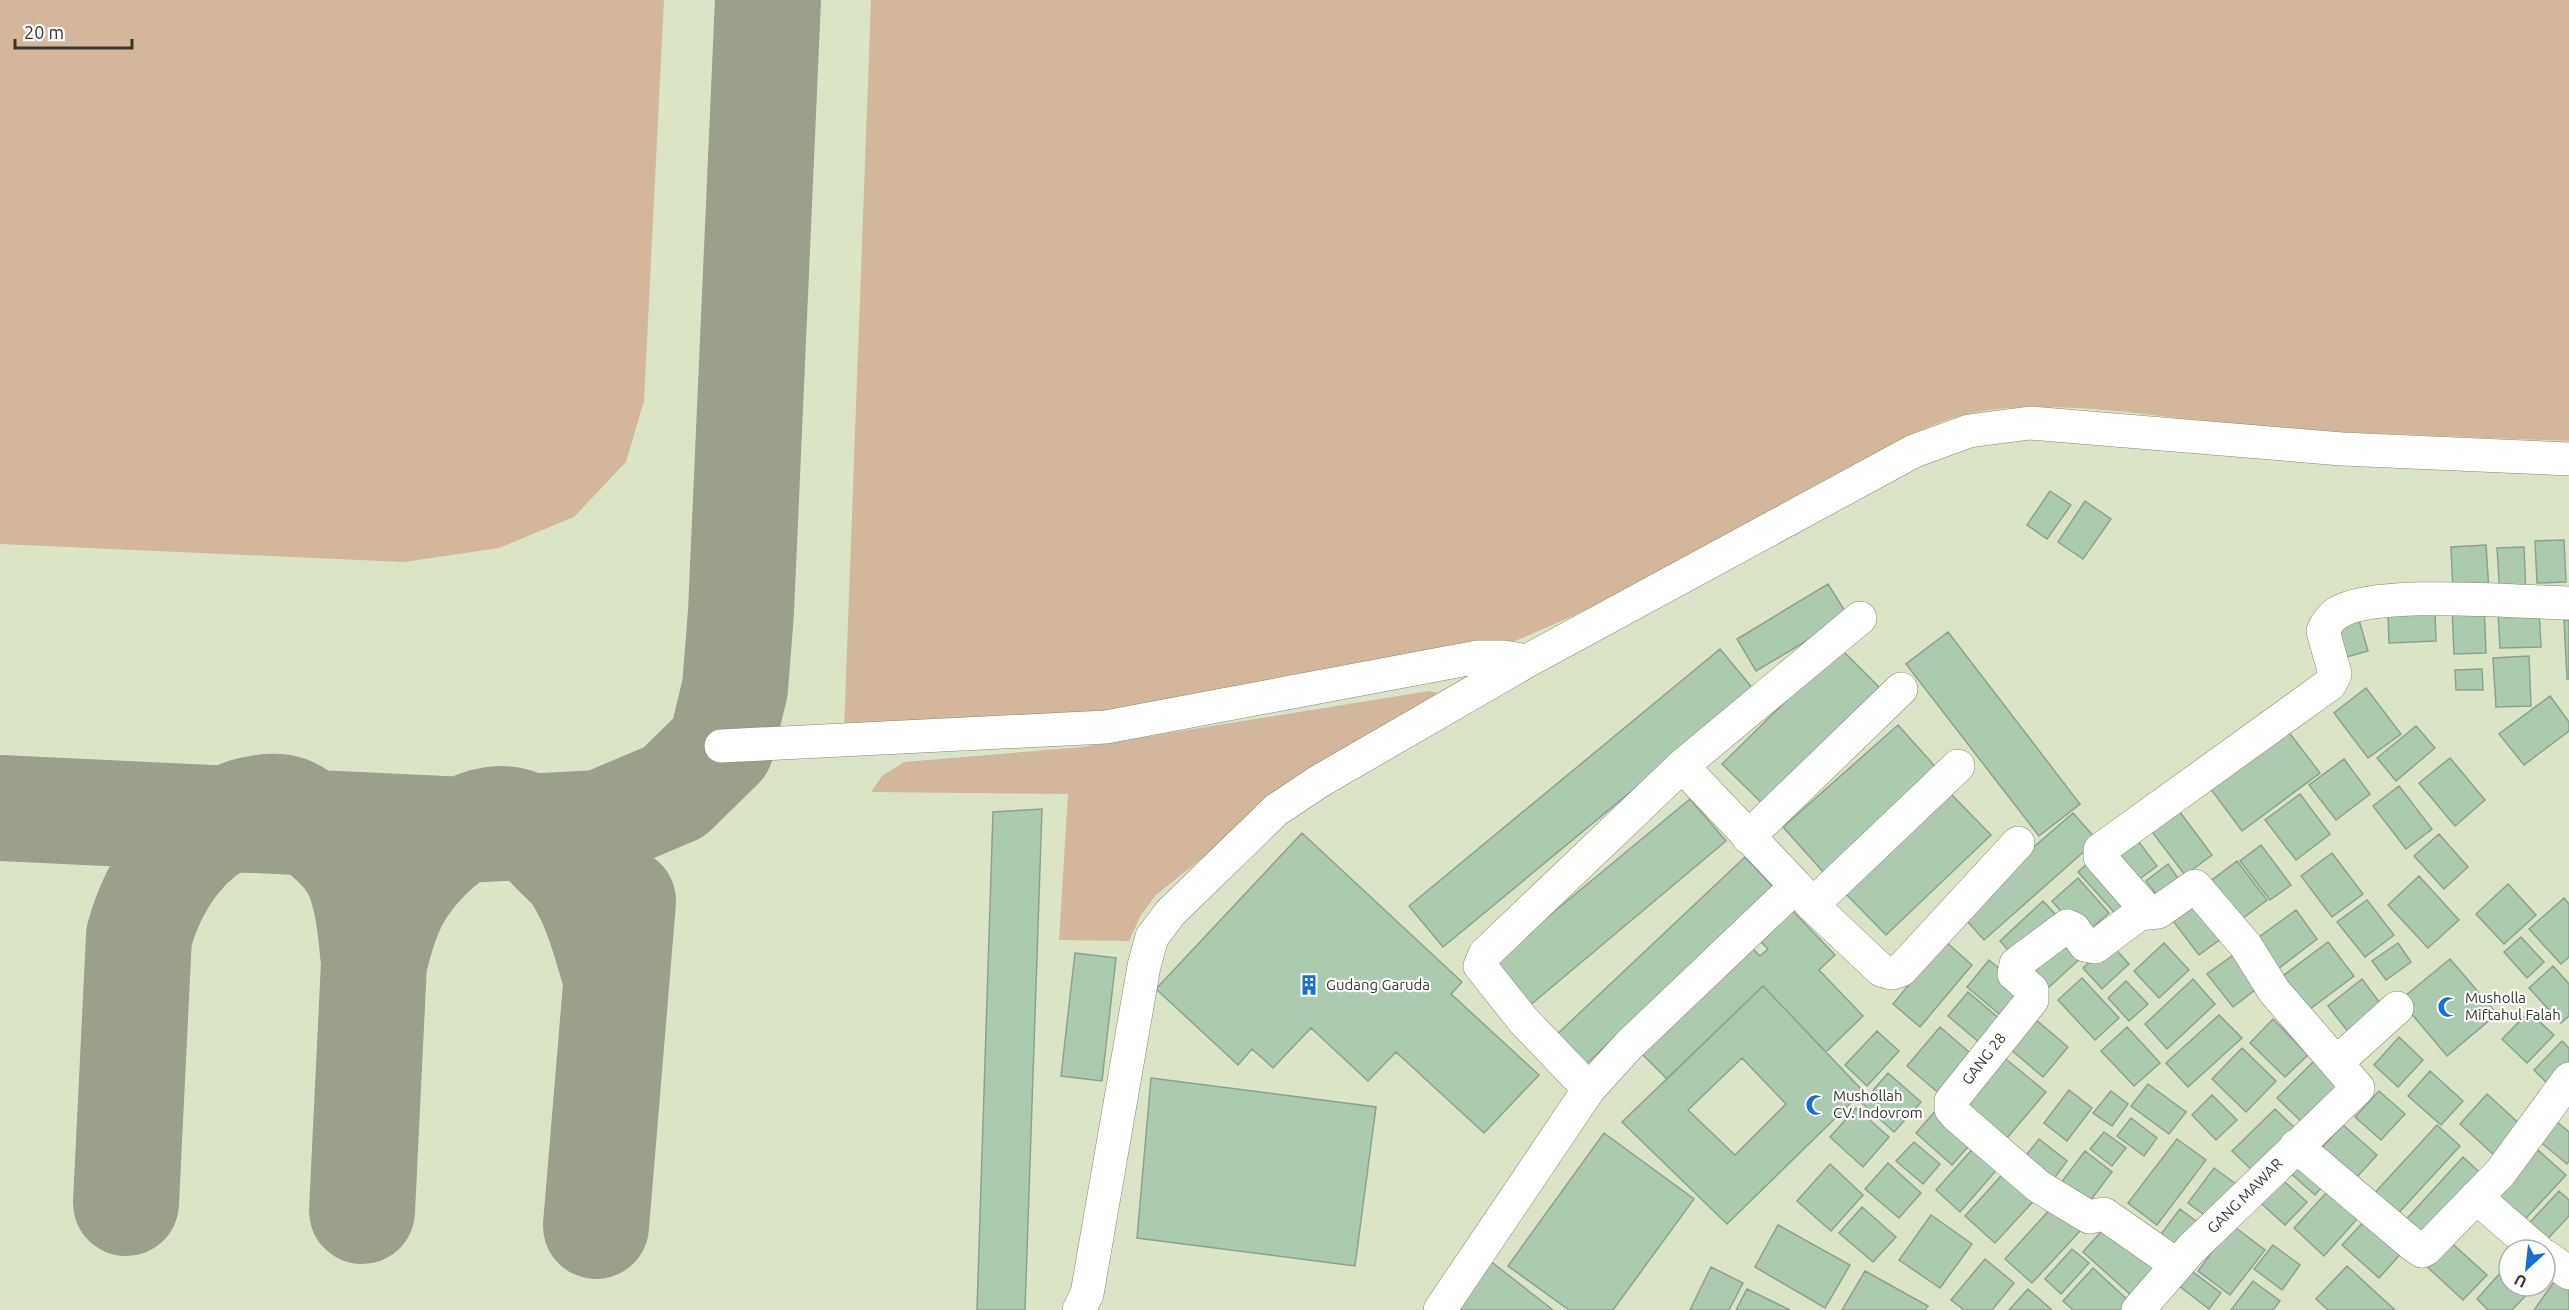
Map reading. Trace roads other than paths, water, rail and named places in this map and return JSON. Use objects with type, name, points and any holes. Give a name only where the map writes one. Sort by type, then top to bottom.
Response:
[{"type":"street","points":[[1079,1310],[1087,1294],[1144,966],[1152,937],[1170,913],[1276,810],[1318,782],[1527,661],[1914,451],[1970,431],[2030,423],[2342,449],[2569,459]]},
{"type":"street","points":[[2149,913],[2100,857],[2100,850],[2330,684],[2335,674],[2323,631],[2328,621],[2337,613],[2352,607],[2390,600],[2569,603]]},
{"type":"street","points":[[1589,1089],[1522,1020],[1480,966],[1481,961],[1682,766],[1860,618]]},
{"type":"street","points":[[721,746],[1106,727],[1478,657],[1504,657],[1527,661]]},
{"type":"street","points":[[1748,837],[1901,689]]},
{"type":"street","points":[[1682,766],[1804,896],[1881,970],[1892,973],[1901,970],[2018,843]]},
{"type":"street","points":[[1440,1310],[1589,1089],[1629,1045],[1958,766]]},
{"type":"street","name":"GANG 28","points":[[2177,1265],[2104,1214],[2089,1217],[2038,1186],[1951,1109],[1951,1101],[2032,1000],[2032,990],[2014,974],[2016,964],[2067,926],[2074,929],[2085,945],[2091,948],[2139,914],[2158,912],[2195,886],[2246,946],[2274,991],[2336,1063]]},
{"type":"street","points":[[2336,1063],[2397,1008]]},
{"type":"street","name":"GANG MAWAR","points":[[2138,1310],[2177,1265],[2296,1146],[2358,1088],[2336,1063]]},
{"type":"street","points":[[2296,1146],[2422,1251],[2427,1250],[2500,1173],[2569,1079]]},
{"type":"street","points":[[2476,1197],[2521,1238]]},
{"type":"place","name":"Gudang Garuda","points":[[1309,985]]},
{"type":"place","name":"Musholla Miftahul Falah","points":[[2448,1007]]},
{"type":"place","name":"Mushollah CV. Indovrom","points":[[1816,1105]]}]
